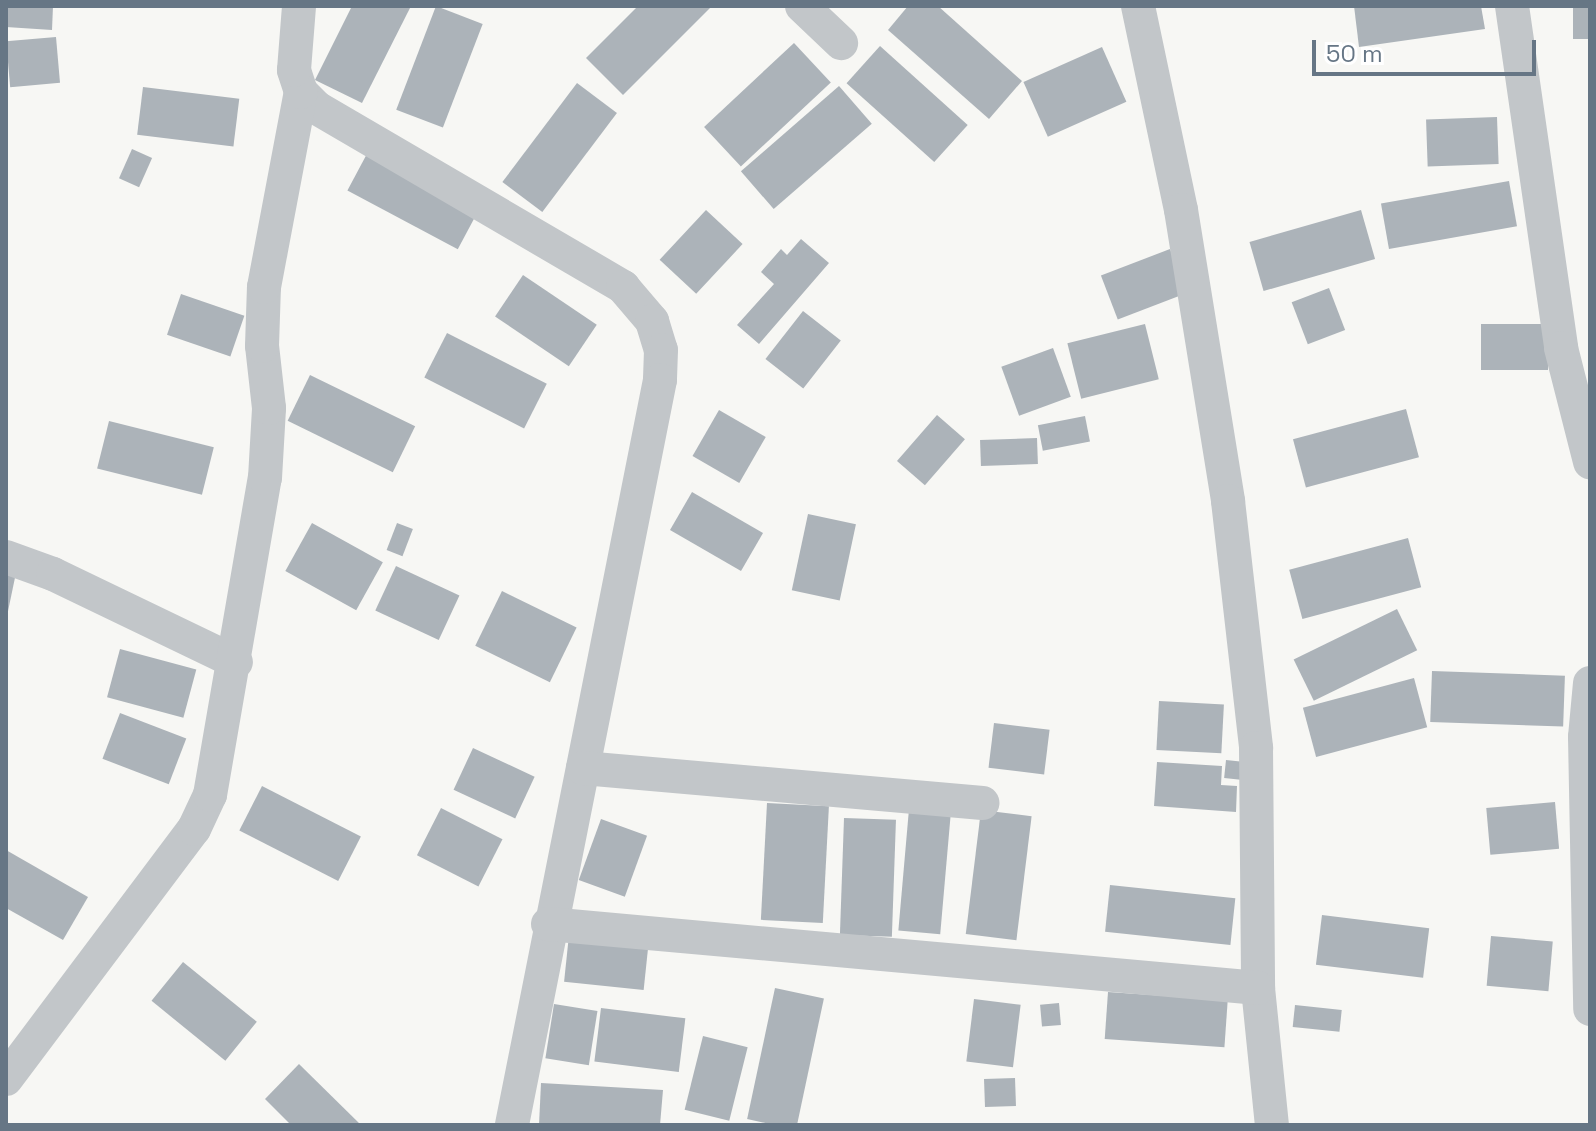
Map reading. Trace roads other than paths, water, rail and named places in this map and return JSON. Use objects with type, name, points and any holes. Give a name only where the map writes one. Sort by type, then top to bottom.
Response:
[{"type":"street","points":[[299,6],[294,70],[301,92],[317,108],[623,287],[652,321],[661,350],[660,380],[583,768],[548,924],[512,1125]]},
{"type":"street","points":[[802,6],[841,43]]},
{"type":"street","points":[[1138,6],[1181,210],[1228,501],[1256,748],[1258,988],[1272,1125]]},
{"type":"street","points":[[1512,6],[1561,348],[1590,462]]},
{"type":"street","points":[[6,1079],[194,829],[221,754],[269,438],[264,287],[301,92]]},
{"type":"street","points":[[6,557],[53,574],[236,662]]},
{"type":"street","points":[[1590,683],[1585,737],[1590,1009]]},
{"type":"street","points":[[583,768],[982,803]]},
{"type":"street","points":[[548,924],[1258,988]]}]
